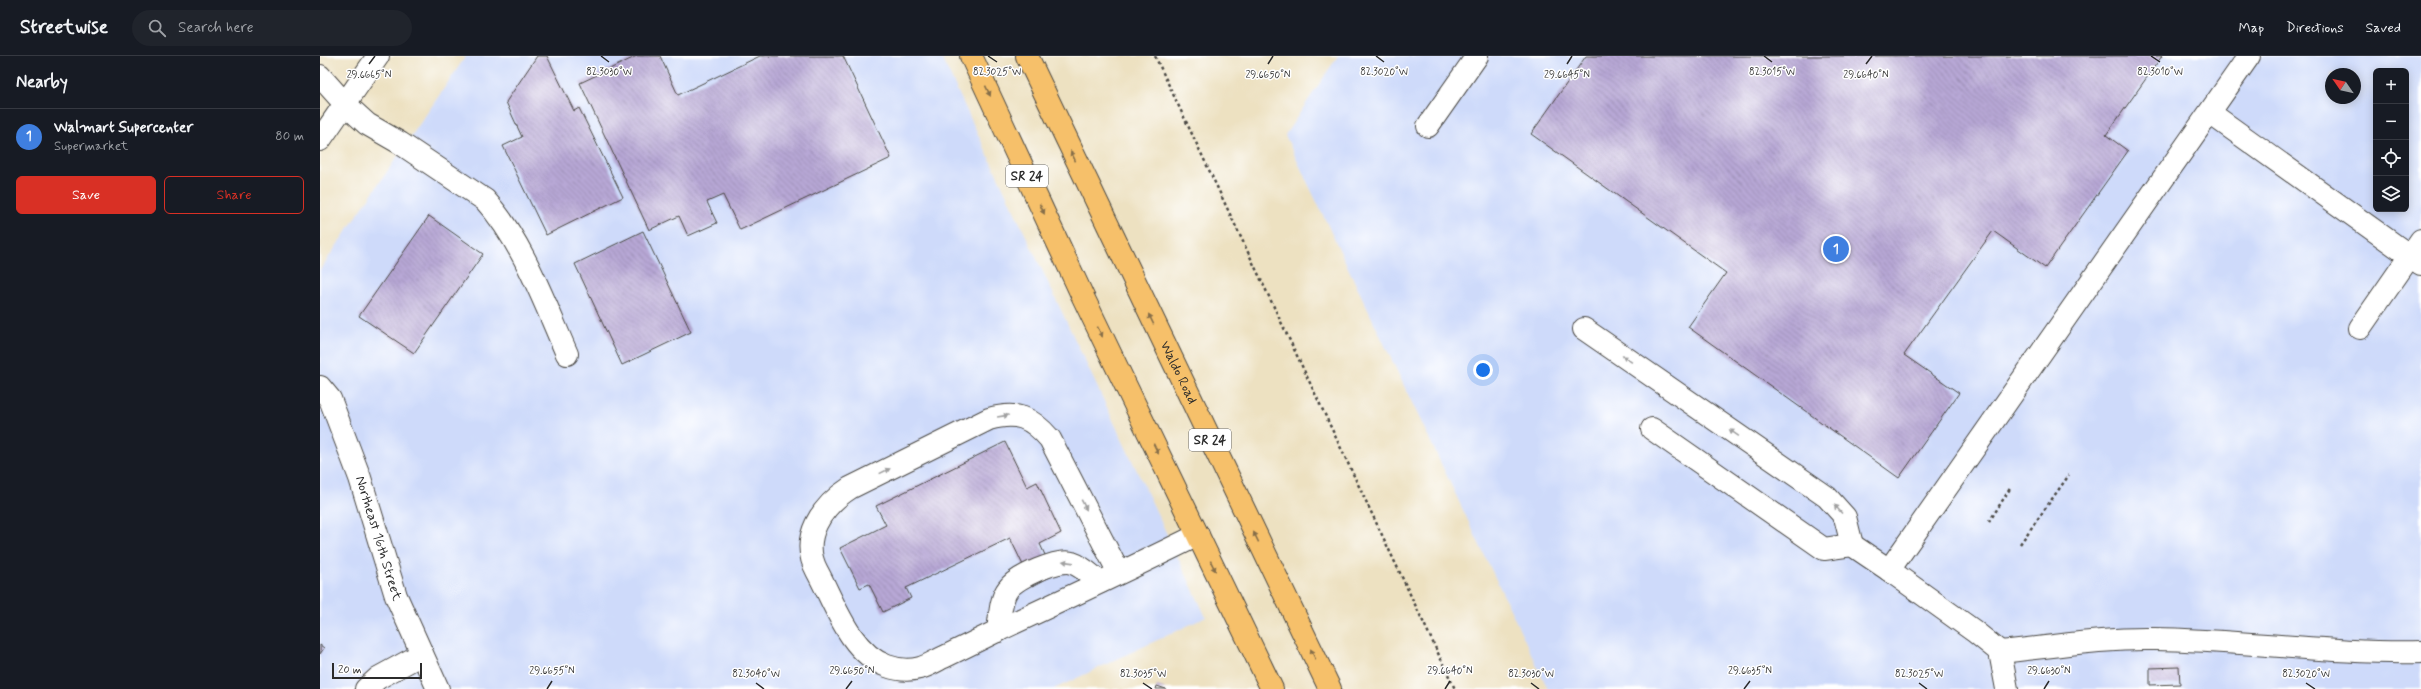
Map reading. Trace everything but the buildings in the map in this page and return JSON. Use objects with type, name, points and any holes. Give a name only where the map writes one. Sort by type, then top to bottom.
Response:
[{"type":"highway","name":"SR 24","points":[[971,56],[1086,304],[1272,689]]},
{"type":"highway","name":"Waldo Road","points":[[1027,56],[1330,689]]},
{"type":"street","points":[[320,140],[378,56]]},
{"type":"street","points":[[1428,126],[1476,56]]},
{"type":"street","points":[[1889,570],[2249,56]]},
{"type":"street","points":[[320,76],[345,104],[367,124],[407,147],[485,200],[496,212],[531,274],[567,354]]},
{"type":"street","points":[[2210,113],[2417,254],[2360,328]]},
{"type":"street","points":[[1584,330],[1827,496],[1845,517],[1852,545]]},
{"type":"street","name":"Northeast 16th Street","points":[[320,387],[332,406],[360,478],[396,596],[438,689]]},
{"type":"street","points":[[1110,578],[1050,439],[1040,427],[1018,416],[1004,415],[989,419],[850,488],[834,498],[823,512],[813,530],[810,545],[812,561],[848,630],[859,646],[886,666],[904,670],[921,668],[1110,578],[1198,535]]},
{"type":"street","points":[[1652,428],[1824,548],[1852,545],[1974,630],[2000,652],[2007,689]]},
{"type":"street","points":[[998,631],[1003,599],[1007,590],[1020,579],[1058,562],[1067,561],[1110,578]]},
{"type":"street","points":[[2000,652],[2110,639],[2241,642],[2386,653],[2421,652]]},
{"type":"street","points":[[366,689],[378,678],[422,654]]},
{"type":"path","points":[[1155,56],[1455,689]]},
{"type":"path","points":[[2020,544],[2069,475]]},
{"type":"path","points":[[1989,522],[2011,487]]},
{"type":"shaded area","points":[[466,56],[941,56],[1206,617],[1054,689],[320,689],[320,270]]},
{"type":"shaded area","points":[[1338,56],[2421,56],[2421,689],[1548,689],[1285,135]]},
{"type":"place","name":"Walmart Supercenter","points":[[1836,249]]}]
